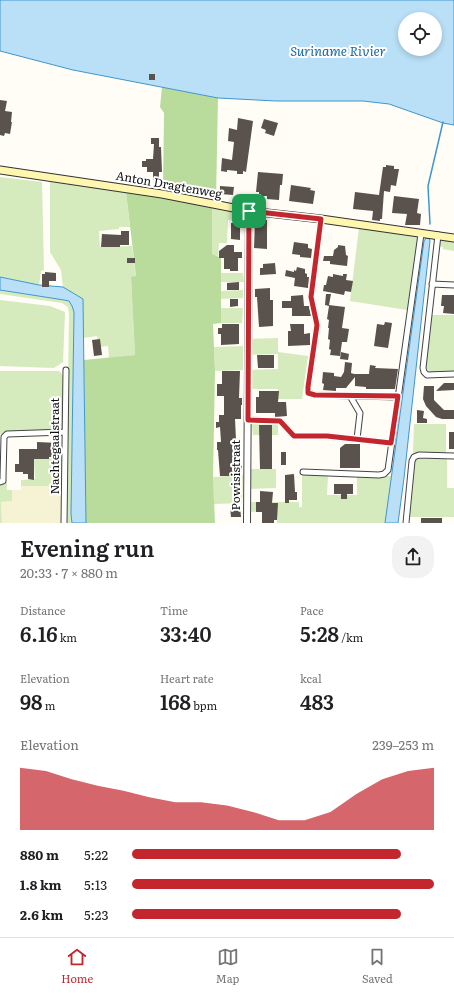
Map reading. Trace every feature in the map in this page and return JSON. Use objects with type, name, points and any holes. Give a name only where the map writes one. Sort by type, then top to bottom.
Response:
[{"type":"main road","name":"Anton Dragtenweg","points":[[0,170],[162,194],[249,211],[321,219],[454,238]]},
{"type":"street","name":"Powisistraat","points":[[247,523],[249,211]]},
{"type":"street","points":[[321,219],[311,297],[317,325],[308,393],[315,395],[398,396]]},
{"type":"street","points":[[302,472],[379,475],[384,474],[388,470],[421,234]]},
{"type":"street","points":[[438,235],[422,368],[427,375],[454,374]]},
{"type":"street","points":[[432,284],[454,285]]},
{"type":"street","name":"Nachtegaalstraat","points":[[64,523],[66,370]]},
{"type":"street","points":[[350,396],[360,413],[357,439]]},
{"type":"street","points":[[248,420],[280,421],[294,436],[327,436],[391,443]]},
{"type":"street","points":[[0,482],[3,481],[5,435],[65,432]]},
{"type":"street","points":[[406,523],[412,461],[414,457],[419,455],[454,456]]},
{"type":"shaded area","points":[[21,486],[64,486],[62,523],[2,523],[1,502],[11,501],[12,490],[21,490]]},
{"type":"green space","points":[[162,87],[218,98],[216,198],[163,190],[164,113],[160,107]]},
{"type":"green space","points":[[0,177],[42,182],[44,270],[41,271],[39,285],[0,277]]},
{"type":"green space","points":[[50,180],[126,192],[130,227],[119,227],[119,229],[99,231],[100,247],[132,246],[136,277],[131,277],[135,355],[109,358],[108,346],[99,347],[97,336],[83,338],[83,299],[63,287],[61,270],[50,252]]},
{"type":"green space","points":[[126,192],[212,206],[212,254],[221,258],[221,323],[213,324],[215,371],[213,477],[215,523],[86,523],[84,360],[135,355],[131,277],[136,276]]},
{"type":"green space","points":[[212,206],[242,210],[244,214],[244,220],[228,220],[227,243],[219,243],[218,257],[212,254]]},
{"type":"green space","points":[[359,228],[418,237],[407,310],[350,301]]},
{"type":"green space","points":[[445,238],[454,240],[454,251],[443,249],[443,247],[439,246],[441,241]]},
{"type":"green space","points":[[221,273],[243,273],[244,282],[221,282]]},
{"type":"green space","points":[[0,290],[69,301],[74,312],[72,523],[66,523],[68,307],[62,303],[0,294]]},
{"type":"green space","points":[[243,290],[243,298],[220,299],[220,291]]},
{"type":"green space","points":[[0,300],[50,306],[65,312],[63,362],[54,368],[0,366]]},
{"type":"green space","points":[[221,308],[243,308],[242,323],[221,323]]},
{"type":"green space","points":[[431,315],[454,315],[454,372],[433,372],[429,371],[425,365]]},
{"type":"green space","points":[[278,338],[278,352],[308,356],[302,399],[278,399],[278,389],[248,389],[248,370],[278,369],[278,354],[248,355],[248,339]]},
{"type":"green space","points":[[243,346],[243,370],[215,371],[214,347]]},
{"type":"green space","points":[[0,371],[59,371],[63,375],[64,381],[63,428],[60,430],[0,434]]},
{"type":"green space","points":[[252,424],[278,424],[278,435],[253,435]]},
{"type":"green space","points":[[414,424],[446,424],[446,453],[413,453]]},
{"type":"green space","points":[[64,458],[64,486],[21,486],[21,480],[35,479],[34,459]]},
{"type":"green space","points":[[447,458],[447,488],[454,488],[454,517],[407,517],[415,459]]},
{"type":"green space","points":[[249,469],[276,469],[276,488],[249,489]]},
{"type":"green space","points":[[243,475],[242,503],[214,504],[213,477]]},
{"type":"green space","points":[[302,475],[328,475],[327,495],[357,495],[357,477],[392,476],[385,523],[277,523],[277,511],[248,512],[248,502],[299,502],[299,507],[302,507]]},
{"type":"green space","points":[[7,481],[7,490],[12,490],[12,501],[1,502],[2,523],[0,523],[0,482]]},
{"type":"water","name":"Suriname Rivier","points":[[0,0],[454,0],[454,125],[443,123],[389,104],[363,101],[276,101],[218,98],[73,70],[0,51]]},
{"type":"water","points":[[426,238],[429,238],[430,241],[398,523],[385,523],[424,241]]},
{"type":"water","points":[[0,277],[39,285],[63,287],[83,299],[86,523],[72,523],[71,514],[74,312],[72,306],[69,301],[0,290]]},
{"type":"building","points":[[149,74],[155,74],[155,80],[149,80]]},
{"type":"building","points":[[0,100],[7,101],[5,111],[12,112],[10,134],[5,133],[4,136],[0,135]]},
{"type":"building","points":[[238,118],[253,121],[246,172],[243,171],[243,174],[237,174],[237,171],[221,171],[222,158],[232,160],[234,142],[228,141],[229,128],[237,130]]},
{"type":"building","points":[[264,119],[278,123],[274,136],[265,133],[266,130],[261,128]]},
{"type":"building","points":[[151,138],[159,138],[159,147],[161,147],[162,172],[159,172],[159,180],[153,180],[153,172],[147,172],[147,167],[142,167],[142,161],[146,161],[146,159],[153,159],[154,144],[151,144]]},
{"type":"building","points":[[386,165],[394,166],[394,169],[399,169],[396,186],[391,185],[390,192],[384,191],[382,219],[380,219],[380,221],[372,220],[373,211],[353,209],[355,192],[379,195],[383,167],[386,167]]},
{"type":"building","points":[[258,172],[283,174],[282,185],[280,185],[279,200],[267,199],[267,196],[261,196],[259,192],[256,192]]},
{"type":"building","points":[[291,185],[311,188],[310,190],[315,191],[313,204],[289,201]]},
{"type":"building","points":[[220,186],[234,187],[233,195],[220,194]]},
{"type":"building","points":[[394,196],[419,199],[417,213],[421,214],[420,225],[405,225],[407,214],[392,213]]},
{"type":"building","points":[[255,220],[267,220],[267,249],[254,248]]},
{"type":"building","points":[[231,223],[239,223],[240,240],[231,239]]},
{"type":"building","points":[[121,231],[129,231],[129,245],[120,245],[120,247],[101,247],[102,234],[121,235]]},
{"type":"building","points":[[294,242],[308,244],[308,248],[312,249],[311,258],[300,257],[300,255],[292,254]]},
{"type":"building","points":[[227,245],[234,245],[234,252],[242,252],[242,258],[238,258],[238,271],[224,269],[224,258],[219,258],[219,251]]},
{"type":"building","points":[[338,245],[345,246],[346,255],[348,256],[347,266],[330,264],[330,261],[323,261],[324,256],[333,256],[334,250],[338,247]]},
{"type":"building","points":[[127,258],[135,258],[135,263],[127,263]]},
{"type":"building","points":[[275,263],[276,274],[260,275],[260,268],[263,268],[263,264]]},
{"type":"building","points":[[297,267],[305,269],[307,277],[309,277],[308,288],[294,286],[295,278],[285,276],[286,270],[294,272],[294,270],[296,271]]},
{"type":"building","points":[[45,272],[56,273],[56,281],[49,281],[49,287],[42,287],[42,274],[45,274]]},
{"type":"building","points":[[333,274],[343,276],[343,274],[347,274],[346,280],[353,281],[351,292],[345,291],[344,295],[323,291],[328,276],[333,277]]},
{"type":"building","points":[[239,282],[239,290],[227,290],[227,283]]},
{"type":"building","points":[[270,288],[270,300],[273,300],[273,326],[259,327],[255,289]]},
{"type":"building","points":[[326,294],[331,294],[329,305],[345,307],[342,328],[349,329],[347,342],[342,342],[340,356],[330,355],[330,340],[328,339],[329,320],[327,319],[329,306],[325,305]]},
{"type":"building","points":[[303,295],[304,306],[309,306],[311,316],[292,316],[292,308],[282,308],[282,301],[291,301],[291,296]]},
{"type":"building","points":[[442,295],[454,295],[454,314],[443,313],[444,306],[441,306]]},
{"type":"building","points":[[230,299],[238,299],[238,306],[230,307]]},
{"type":"building","points":[[385,322],[392,323],[388,348],[374,346],[377,324],[384,325]]},
{"type":"building","points":[[222,324],[239,324],[239,344],[221,345],[221,334],[218,334],[218,328],[222,328]]},
{"type":"building","points":[[290,324],[304,324],[304,334],[310,333],[310,345],[288,346],[288,331],[291,331]]},
{"type":"building","points":[[100,339],[102,355],[94,356],[92,340]]},
{"type":"building","points":[[341,352],[349,354],[348,360],[340,359]]},
{"type":"building","points":[[257,355],[274,355],[274,368],[258,368]]},
{"type":"building","points":[[345,362],[352,363],[351,373],[354,374],[369,374],[370,365],[376,366],[375,368],[398,369],[395,389],[366,389],[366,387],[355,386],[355,377],[346,388],[336,388],[336,391],[323,390],[323,372],[334,373],[334,376],[341,377],[344,372]]},
{"type":"building","points":[[222,371],[240,371],[239,398],[242,398],[241,419],[235,419],[236,440],[239,439],[240,454],[236,454],[237,466],[242,466],[242,476],[220,476],[217,442],[221,442],[220,427],[216,428],[216,422],[219,422],[219,415],[224,415],[224,396],[217,396],[217,384],[222,384]]},
{"type":"building","points":[[444,383],[454,383],[454,390],[436,391]]},
{"type":"building","points":[[424,386],[434,386],[434,400],[444,410],[454,410],[454,419],[442,419],[436,417],[426,406],[423,399]]},
{"type":"building","points":[[259,391],[279,391],[278,402],[286,402],[287,416],[275,417],[275,413],[256,413],[256,397],[259,397]]},
{"type":"building","points":[[417,410],[424,411],[423,418],[427,419],[427,423],[417,423]]},
{"type":"building","points":[[259,425],[272,425],[272,469],[260,469]]},
{"type":"building","points":[[449,432],[454,432],[454,449],[449,449]]},
{"type":"building","points":[[37,442],[59,443],[58,457],[49,457],[49,459],[34,459],[34,480],[28,479],[28,474],[23,474],[23,472],[15,472],[15,464],[19,464],[19,449],[37,449]]},
{"type":"building","points":[[345,444],[360,444],[360,468],[340,468],[340,448]]},
{"type":"building","points":[[281,452],[286,452],[286,465],[281,465]]},
{"type":"building","points":[[294,474],[297,500],[289,500],[289,503],[285,503],[285,475]]},
{"type":"building","points":[[334,484],[353,484],[353,494],[347,494],[347,499],[341,499],[341,494],[334,494]]},
{"type":"building","points":[[260,491],[273,492],[272,503],[278,503],[277,520],[274,520],[274,523],[262,523],[262,512],[256,512],[256,502],[260,502]]},
{"type":"building","points":[[240,506],[241,517],[231,517],[230,507]]},
{"type":"building","points":[[421,518],[442,518],[442,523],[421,523]]},
{"type":"waterway","points":[[430,224],[428,186],[443,122]]},
{"type":"route","points":[[249,211],[321,219],[311,297],[317,325],[308,393],[315,395],[398,396],[391,443],[327,436],[294,436],[280,421],[248,420],[249,211]]}]
